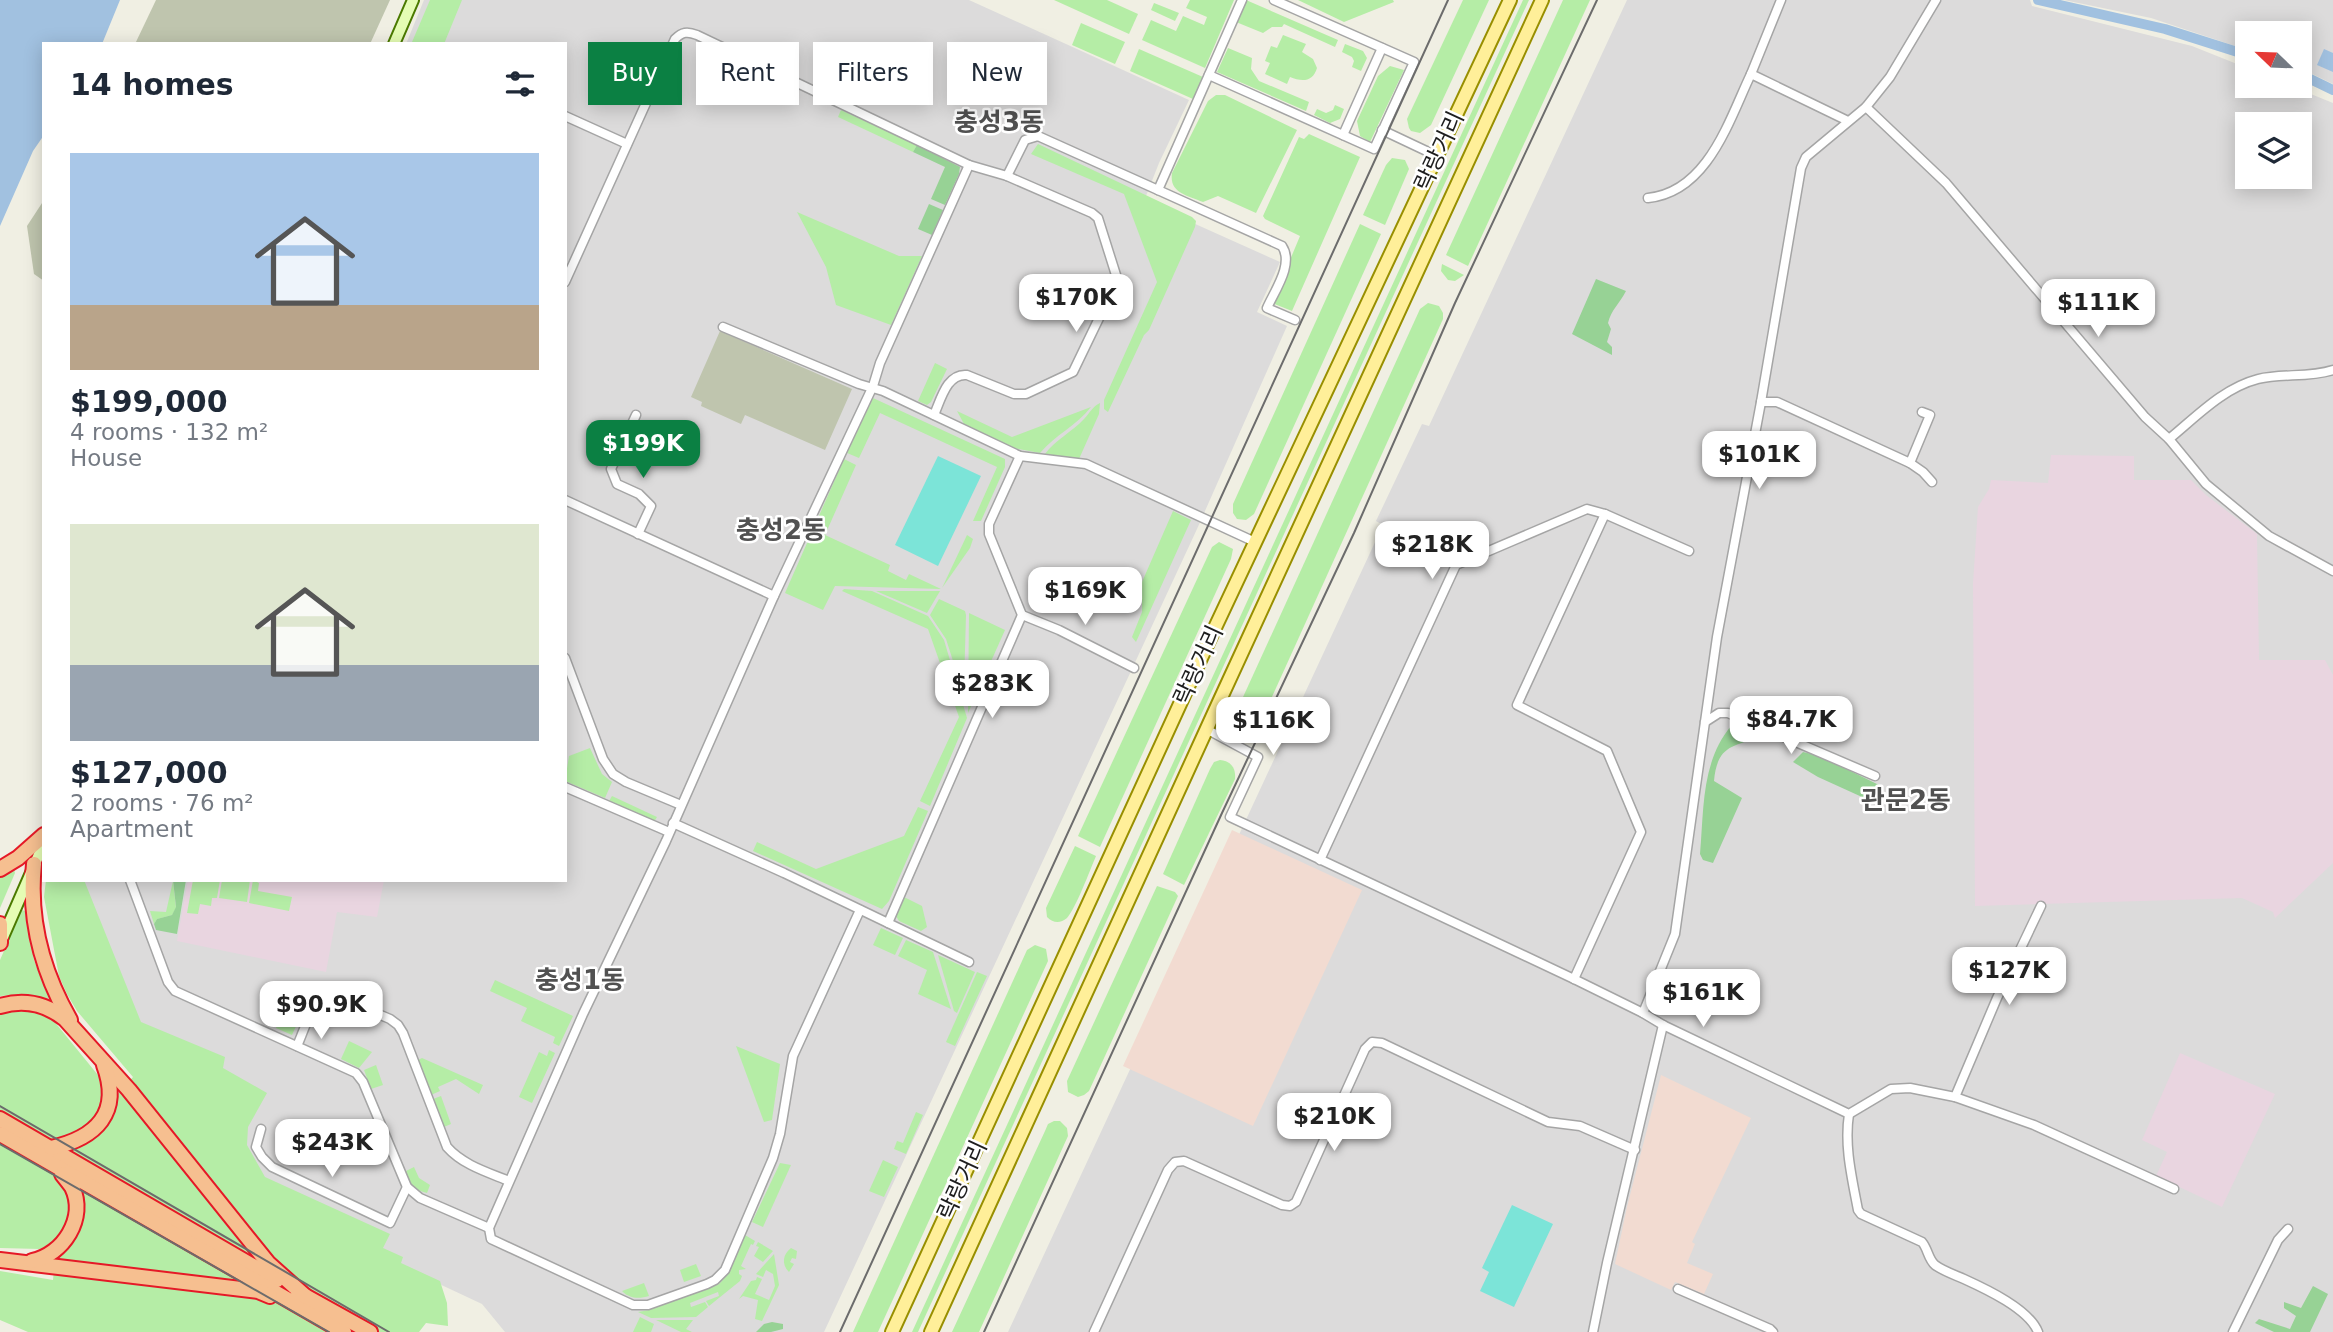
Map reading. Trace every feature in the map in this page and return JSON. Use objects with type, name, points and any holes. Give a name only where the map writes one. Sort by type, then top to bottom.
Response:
[{"type":"highway","points":[[0,869],[18,859],[42,837]]},
{"type":"highway","points":[[34,864],[32,896],[37,937],[52,986],[76,1030]]},
{"type":"highway","points":[[0,924],[0,943]]},
{"type":"highway","points":[[0,1006],[21,1002],[44,1006],[53,1010],[76,1030],[129,1090],[268,1263],[303,1302]]},
{"type":"highway","points":[[51,1148],[73,1142],[98,1127],[108,1110],[109,1083],[102,1062]]},
{"type":"highway","points":[[0,1119],[303,1302],[344,1332]]},
{"type":"highway","points":[[0,1134],[59,1170],[303,1302],[370,1332]]},
{"type":"highway","points":[[23,1263],[45,1257],[60,1246],[71,1230],[76,1209],[72,1188],[59,1170]]},
{"type":"highway","points":[[0,1259],[258,1291],[303,1302]]},
{"type":"main road","points":[[395,42],[413,0]]},
{"type":"main road","name":"락랑거리","points":[[892,1332],[1255,542],[1510,0]]},
{"type":"main road","name":"락랑거리","points":[[932,1332],[1056,1055],[1542,0]]},
{"type":"main road","points":[[0,943],[42,847]]},
{"type":"street","points":[[1158,190],[1242,0]]},
{"type":"street","points":[[1209,75],[1374,149],[1414,62],[1274,0]]},
{"type":"street","points":[[1648,198],[1661,196],[1681,187],[1709,159],[1751,74],[1781,0]]},
{"type":"street","points":[[1643,1013],[1675,934],[1717,637],[1801,168],[1806,157],[1866,107],[1890,77],[1937,0]]},
{"type":"street","points":[[567,278],[675,39],[681,33],[689,32],[969,165],[1007,176],[1098,218],[1116,275],[1114,286],[1073,372],[1026,394],[1014,394],[967,374],[958,374],[952,377],[934,415]]},
{"type":"street","points":[[1343,135],[1382,48]]},
{"type":"street","points":[[1751,74],[1848,121]]},
{"type":"street","points":[[1866,107],[1946,183],[2145,417],[2169,439],[2206,484],[2269,536],[2333,570]]},
{"type":"street","points":[[567,117],[627,144]]},
{"type":"street","points":[[1382,130],[1437,156]]},
{"type":"street","points":[[1007,176],[1025,140],[1038,136],[1282,246],[1287,253],[1286,264],[1267,308],[1295,320]]},
{"type":"street","points":[[860,910],[793,1056],[780,1134],[773,1158],[725,1270],[715,1280],[648,1305],[633,1305],[491,1239],[489,1228],[583,1014],[873,386],[880,363],[969,165]]},
{"type":"street","points":[[723,327],[859,384],[873,386],[1020,456],[1086,464],[1255,542]]},
{"type":"street","points":[[2169,439],[2220,397],[2247,382],[2260,378],[2315,376],[2333,370]]},
{"type":"street","points":[[1761,402],[1777,402],[1910,463],[1932,482]]},
{"type":"street","points":[[1910,463],[1930,415],[1922,412]]},
{"type":"street","points":[[636,415],[611,469],[617,484],[639,494],[651,506],[638,534]]},
{"type":"street","points":[[888,923],[1022,615],[989,534],[989,524],[1020,456]]},
{"type":"street","points":[[567,501],[775,596]]},
{"type":"street","points":[[1320,860],[1456,565],[1587,509],[1605,514],[1689,551]]},
{"type":"street","points":[[1574,979],[1642,832],[1607,751],[1517,705],[1605,514]]},
{"type":"street","points":[[1022,615],[1059,630],[1134,668]]},
{"type":"street","points":[[567,663],[603,760],[613,774],[681,805]]},
{"type":"street","points":[[1705,722],[1719,713],[1728,713],[1875,776]]},
{"type":"street","points":[[1208,730],[1258,757],[1230,817],[1574,979],[1662,1025],[1849,1114]]},
{"type":"street","points":[[567,788],[784,873],[969,962]]},
{"type":"street","points":[[131,882],[168,982],[175,991],[356,1073],[361,1078],[407,1187],[420,1198],[489,1228]]},
{"type":"street","points":[[1955,1097],[1997,998],[2041,906]]},
{"type":"street","points":[[297,1046],[318,1001],[326,996],[333,995],[390,1019],[403,1033],[447,1147],[456,1157],[509,1181]]},
{"type":"street","points":[[1593,1332],[1606,1263],[1635,1150],[1662,1025]]},
{"type":"street","points":[[1094,1332],[1168,1170],[1175,1162],[1184,1161],[1282,1205],[1290,1206],[1296,1202],[1365,1049],[1372,1042],[1382,1043],[1548,1122],[1580,1126],[1635,1150]]},
{"type":"street","points":[[1849,1114],[1891,1089],[1910,1088],[1955,1097],[2034,1125],[2174,1189]]},
{"type":"street","points":[[1849,1114],[1849,1161],[1861,1214],[1922,1242],[1927,1248],[1930,1260],[1937,1267],[1985,1289],[2015,1307],[2036,1326],[2038,1332]]},
{"type":"street","points":[[261,1129],[256,1147],[272,1167],[390,1223],[407,1187]]},
{"type":"street","points":[[2233,1332],[2278,1241],[2288,1229]]},
{"type":"street","points":[[1678,1289],[1773,1332]]},
{"type":"shaded area","points":[[0,0],[120,0],[103,42],[42,42],[42,138],[33,151],[0,226]]},
{"type":"shaded area","points":[[156,0],[390,0],[371,42],[136,42]]},
{"type":"shaded area","points":[[424,0],[969,0],[1189,100],[1144,201],[1280,262],[1257,312],[1287,326],[1197,529],[824,1332],[505,1332],[482,1304],[271,1205],[125,1055],[60,882],[567,882],[567,42],[407,42]]},
{"type":"shaded area","points":[[1627,0],[2030,0],[2032,6],[2192,46],[2235,63],[2235,98],[2312,98],[2312,94],[2333,103],[2333,1332],[1008,1332],[1383,525],[1376,521],[1422,424],[1429,426]]},
{"type":"shaded area","points":[[2064,0],[2333,0],[2333,84],[2312,74],[2312,21],[2235,21],[2235,46],[2151,18]]},
{"type":"shaded area","points":[[2324,49],[2333,53],[2333,72],[2317,65]]},
{"type":"shaded area","points":[[2312,76],[2333,86],[2333,94],[2312,85]]},
{"type":"shaded area","points":[[42,203],[42,280],[34,274],[27,226]]},
{"type":"shaded area","points":[[720,331],[852,389],[825,450],[745,415],[741,424],[701,406],[702,402],[691,397]]},
{"type":"shaded area","points":[[2051,455],[2134,456],[2134,480],[2191,480],[2206,495],[2257,534],[2259,660],[2325,660],[2333,675],[2333,863],[2275,918],[2273,912],[2242,898],[1975,906],[1973,584],[1978,507],[1989,489],[1991,480],[2048,483]]},
{"type":"shaded area","points":[[938,456],[981,476],[938,566],[895,545]]},
{"type":"shaded area","points":[[1232,830],[1362,890],[1253,1126],[1123,1066]]},
{"type":"shaded area","points":[[188,882],[384,882],[377,917],[337,912],[326,972],[177,941]]},
{"type":"shaded area","points":[[2180,1053],[2275,1094],[2222,1207],[2156,1176],[2167,1152],[2142,1140]]},
{"type":"shaded area","points":[[1661,1075],[1751,1118],[1692,1242],[1695,1244],[1687,1263],[1713,1274],[1704,1294],[1675,1282],[1671,1290],[1615,1264]]},
{"type":"shaded area","points":[[1512,1205],[1553,1224],[1514,1307],[1480,1291],[1489,1272],[1482,1268]]},
{"type":"green space","points":[[430,0],[462,0],[445,42],[412,42]]},
{"type":"green space","points":[[1054,0],[1107,0],[1138,14],[1129,34]]},
{"type":"green space","points":[[1190,0],[1234,0],[1205,68],[1142,40],[1151,20],[1176,31],[1183,16],[1204,25],[1207,17],[1186,8]]},
{"type":"green space","points":[[1246,0],[1338,40],[1335,47],[1284,24],[1263,33],[1236,22]]},
{"type":"green space","points":[[1298,0],[1393,0],[1394,2],[1344,22]]},
{"type":"green space","points":[[1463,0],[1489,0],[1431,125],[1420,133],[1411,131],[1407,119]]},
{"type":"green space","points":[[1523,0],[1529,0],[918,1332],[912,1332]]},
{"type":"green space","points":[[1563,0],[1590,0],[1468,266],[1446,255]]},
{"type":"green space","points":[[1154,3],[1179,13],[1175,21],[1151,10]]},
{"type":"green space","points":[[1081,23],[1125,42],[1115,64],[1072,45]]},
{"type":"green space","points":[[1283,35],[1306,44],[1302,52],[1313,59],[1317,68],[1313,76],[1303,80],[1290,77],[1287,84],[1265,74],[1270,63],[1265,61],[1271,46],[1277,48]]},
{"type":"green space","points":[[1345,44],[1363,51],[1367,58],[1361,71],[1352,67],[1352,57],[1342,52]]},
{"type":"green space","points":[[1228,48],[1252,58],[1251,69],[1259,81],[1309,102],[1306,111],[1217,72]]},
{"type":"green space","points":[[1139,49],[1203,77],[1193,99],[1130,71]]},
{"type":"green space","points":[[1390,66],[1404,70],[1370,142],[1360,136],[1357,121],[1378,76]]},
{"type":"green space","points":[[1216,95],[1225,95],[1297,130],[1256,213],[1218,196],[1203,202],[1180,192],[1173,185],[1172,173],[1208,101]]},
{"type":"green space","points":[[1335,105],[1344,109],[1340,119],[1330,123],[1314,115],[1317,109],[1326,113],[1333,110]]},
{"type":"green space","points":[[841,110],[917,145],[913,152],[838,117]]},
{"type":"green space","points":[[1309,134],[1360,157],[1292,311],[1272,303],[1300,236],[1263,216],[1299,137],[1304,139]]},
{"type":"green space","points":[[1038,144],[1196,221],[1149,330],[1144,335],[1108,412],[1104,409],[1104,400],[1157,282],[1124,194],[1031,154]]},
{"type":"green space","points":[[917,145],[960,167],[945,205],[931,199],[945,167],[913,152]]},
{"type":"green space","points":[[1392,158],[1405,160],[1409,169],[1385,225],[1363,215],[1386,165]]},
{"type":"green space","points":[[929,204],[943,210],[932,235],[918,229]]},
{"type":"green space","points":[[797,212],[899,256],[922,256],[891,325],[836,305],[826,267]]},
{"type":"green space","points":[[1360,224],[1381,234],[1254,514],[1246,520],[1237,519],[1233,513],[1233,504]]},
{"type":"green space","points":[[1442,264],[1464,275],[1455,281],[1448,280],[1441,271]]},
{"type":"green space","points":[[1596,279],[1626,291],[1608,323],[1611,329],[1607,342],[1612,347],[1612,355],[1572,334]]},
{"type":"green space","points":[[1428,303],[1439,306],[1443,319],[1257,730],[1247,736],[1240,735],[1234,730],[1233,719],[1420,309]]},
{"type":"green space","points":[[935,363],[947,369],[927,405],[918,401]]},
{"type":"green space","points":[[873,398],[1005,459],[1005,467],[981,521],[973,521],[997,467],[880,413],[859,458],[847,453]]},
{"type":"green space","points":[[1100,403],[1099,414],[1079,459],[1045,454],[1054,444]]},
{"type":"green space","points":[[1091,407],[1040,453],[1014,448],[964,424],[957,411],[1012,437]]},
{"type":"green space","points":[[844,459],[856,465],[825,535],[890,565],[888,571],[906,580],[909,574],[941,589],[835,586],[823,610],[785,593]]},
{"type":"green space","points":[[1173,511],[1191,520],[1136,642],[1132,637],[1142,612],[1142,582]]},
{"type":"green space","points":[[967,535],[973,539],[970,548],[942,588]]},
{"type":"green space","points":[[1219,542],[1233,549],[1231,559],[1100,847],[1078,836],[1212,547]]},
{"type":"green space","points":[[842,591],[872,591],[928,616],[944,640],[967,718],[930,806],[920,801],[959,717],[928,629]]},
{"type":"green space","points":[[876,591],[940,591],[927,613]]},
{"type":"green space","points":[[939,599],[965,611],[964,685],[961,686],[946,639],[930,615]]},
{"type":"green space","points":[[969,613],[1005,630],[968,713]]},
{"type":"green space","points":[[1731,726],[1757,732],[1759,738],[1733,746],[1718,761],[1714,781],[1742,798],[1713,863],[1703,860],[1700,854],[1706,787],[1714,755]]},
{"type":"green space","points":[[590,748],[602,774],[612,782],[605,798],[567,782],[569,756]]},
{"type":"green space","points":[[1803,752],[1820,756],[1881,786],[1879,798],[1873,802],[1818,777],[1793,762]]},
{"type":"green space","points":[[1220,760],[1232,766],[1235,779],[1184,885],[1163,874],[1210,769],[1214,762]]},
{"type":"green space","points":[[612,796],[657,817],[654,822],[609,801]]},
{"type":"green space","points":[[918,807],[928,811],[889,901],[882,909],[753,851],[757,842],[816,869],[904,836]]},
{"type":"green space","points":[[1075,846],[1096,856],[1071,913],[1064,920],[1054,922],[1047,917],[1046,908]]},
{"type":"green space","points":[[14,869],[15,873],[0,908],[0,874]]},
{"type":"green space","points":[[46,882],[85,882],[141,1022],[225,1057],[223,1068],[267,1093],[248,1127],[247,1145],[265,1177],[390,1234],[383,1248],[403,1257],[401,1263],[440,1281],[447,1303],[448,1326],[426,1323],[419,1332],[28,1332],[0,1320],[0,1271],[53,1280],[55,1259],[48,1245],[40,1249],[0,1248],[0,1014],[16,1009],[49,1015],[102,1080],[102,1102],[116,1100],[117,1095],[133,1077],[77,1011],[67,994],[59,976],[44,897]]},
{"type":"green space","points":[[173,882],[176,908],[172,915],[157,919],[154,924],[150,911],[166,912]]},
{"type":"green space","points":[[173,882],[186,882],[177,934],[156,930],[154,924],[157,919],[172,915],[176,907]]},
{"type":"green space","points":[[193,882],[220,882],[217,898],[212,898],[211,906],[200,904],[198,914],[187,913]]},
{"type":"green space","points":[[222,882],[250,882],[247,902],[219,898]]},
{"type":"green space","points":[[253,882],[259,883],[258,891],[292,897],[289,911],[249,903]]},
{"type":"green space","points":[[1157,886],[1175,892],[1178,896],[1089,1091],[1078,1097],[1068,1092],[1067,1081]]},
{"type":"green space","points":[[904,897],[922,906],[927,927],[921,931],[899,921],[896,916]]},
{"type":"green space","points":[[22,910],[25,911],[34,960],[49,999],[26,994],[0,996],[0,960]]},
{"type":"green space","points":[[881,928],[903,938],[895,955],[873,945]]},
{"type":"green space","points":[[906,940],[933,952],[951,1009],[918,994],[927,970],[898,956]]},
{"type":"green space","points":[[1035,945],[1046,949],[1048,961],[878,1332],[853,1332],[1027,950]]},
{"type":"green space","points":[[938,955],[975,972],[957,1013],[954,1011]]},
{"type":"green space","points":[[977,972],[987,976],[955,1046],[946,1042]]},
{"type":"green space","points":[[495,980],[573,1016],[559,1046],[553,1043],[555,1037],[521,1021],[527,1008],[490,991]]},
{"type":"green space","points":[[296,1007],[303,1011],[292,1035],[276,1028],[280,1019],[289,1022]]},
{"type":"green space","points":[[349,1041],[372,1052],[359,1068],[341,1059]]},
{"type":"green space","points":[[736,1046],[780,1064],[772,1120],[764,1122]]},
{"type":"green space","points":[[549,1050],[555,1053],[532,1103],[519,1097],[539,1052],[547,1056]]},
{"type":"green space","points":[[422,1058],[483,1085],[479,1094],[456,1079],[438,1087],[440,1091],[431,1095],[418,1060]]},
{"type":"green space","points":[[376,1065],[383,1085],[371,1089],[364,1070]]},
{"type":"green space","points":[[441,1096],[451,1124],[444,1127],[433,1099]]},
{"type":"green space","points":[[916,1112],[923,1115],[906,1154],[894,1149],[897,1141],[903,1143]]},
{"type":"green space","points":[[1060,1121],[1067,1128],[1068,1136],[979,1332],[952,1332],[1048,1124]]},
{"type":"green space","points":[[883,1160],[898,1167],[884,1197],[869,1191]]},
{"type":"green space","points":[[780,1163],[791,1165],[763,1227],[752,1222]]},
{"type":"green space","points":[[414,1167],[419,1178],[430,1185],[427,1193],[416,1188],[409,1180],[406,1171]]},
{"type":"green space","points":[[745,1235],[755,1241],[741,1266],[746,1269],[739,1270],[742,1276],[740,1281],[709,1306],[706,1301],[719,1296],[718,1292],[690,1303],[691,1307],[705,1302],[708,1307],[696,1317],[651,1318],[638,1312],[719,1284],[726,1276]]},
{"type":"green space","points":[[758,1242],[773,1251],[763,1262],[754,1256],[759,1247],[756,1246]]},
{"type":"green space","points":[[791,1248],[797,1251],[796,1259],[792,1258],[790,1262],[794,1264],[789,1272],[784,1259]]},
{"type":"green space","points":[[774,1254],[779,1285],[762,1321],[755,1319],[758,1300],[743,1296],[739,1299],[751,1281],[757,1277],[762,1279],[755,1294],[769,1300],[775,1286],[773,1274],[766,1270],[763,1277],[756,1274]]},
{"type":"green space","points":[[696,1264],[701,1276],[684,1282],[680,1270]]},
{"type":"green space","points":[[644,1283],[649,1296],[635,1298],[622,1291]]},
{"type":"green space","points":[[2313,1286],[2328,1294],[2310,1332],[2274,1332],[2255,1323],[2259,1319],[2290,1329],[2296,1316],[2284,1308],[2284,1302],[2301,1308]]},
{"type":"green space","points":[[640,1317],[654,1324],[651,1332],[633,1332]]},
{"type":"green space","points":[[656,1320],[693,1320],[686,1329],[692,1332],[681,1332]]},
{"type":"green space","points":[[764,1324],[783,1324],[783,1329],[756,1332]]},
{"type":"waterway","points":[[2038,0],[2165,29],[2235,51]]},
{"type":"waterway","points":[[2312,80],[2333,90]]},
{"type":"tram line","points":[[840,1332],[1448,0]]},
{"type":"tram line","points":[[984,1332],[1222,813],[1354,533],[1455,303],[1597,0]]},
{"type":"tram line","points":[[0,1106],[389,1332]]},
{"type":"tram line","points":[[0,1144],[329,1332]]},
{"type":"district","name":"충성3동","points":[[999,122]]},
{"type":"district","name":"충성2동","points":[[781,530]]},
{"type":"district","name":"관문2동","points":[[1906,800]]},
{"type":"district","name":"충성1동","points":[[580,980]]}]
